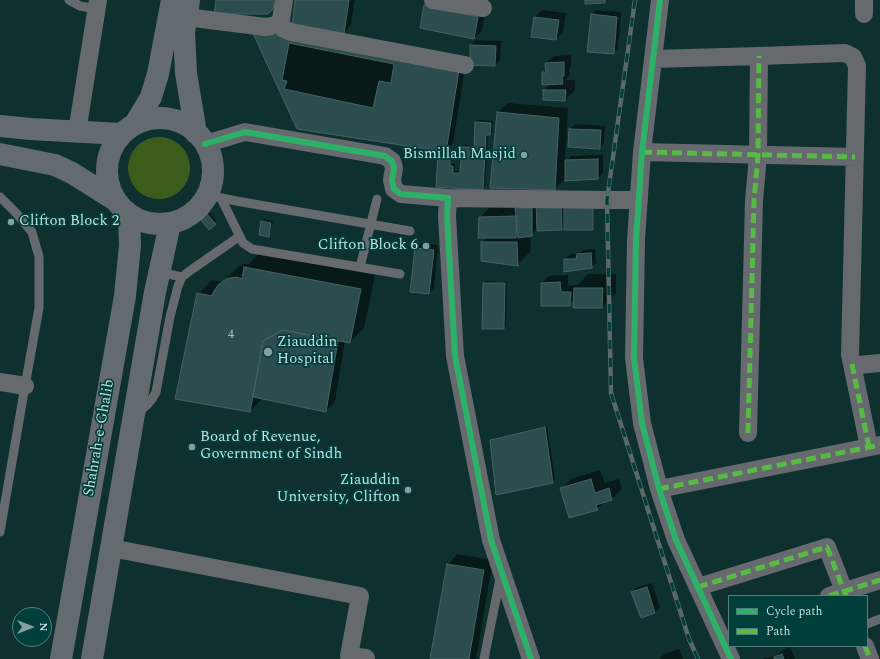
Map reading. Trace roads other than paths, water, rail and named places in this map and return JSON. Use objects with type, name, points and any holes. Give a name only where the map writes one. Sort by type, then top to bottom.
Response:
[{"type":"main road","points":[[122,208],[107,178],[109,154],[151,96],[180,12]]},
{"type":"main road","points":[[0,154],[55,165],[72,173],[122,208],[149,224],[170,224],[188,217],[214,196],[210,189],[213,171],[210,157],[201,138],[186,73],[180,12]]},
{"type":"main road","points":[[0,126],[30,130],[77,132],[128,129],[156,118],[177,121],[201,138]]},
{"type":"main road","name":"Shahrah-e-Ghalib","points":[[61,659],[125,296],[130,245],[122,208]]},
{"type":"main road","name":"Shahrah-e-Ghalib","points":[[92,659],[154,292],[170,224]]},
{"type":"street","points":[[180,12],[265,27],[277,24],[281,20],[284,0]]},
{"type":"street","points":[[433,0],[482,8]]},
{"type":"street","points":[[660,0],[642,152],[636,240],[634,358],[642,423],[659,489],[676,540],[731,659]]},
{"type":"street","points":[[77,132],[97,5]]},
{"type":"street","points":[[277,24],[291,32],[465,65]]},
{"type":"street","points":[[653,59],[845,53],[853,57],[857,66],[850,355],[875,446],[659,489]]},
{"type":"street","points":[[748,433],[754,201],[758,154],[759,56]]},
{"type":"street","points":[[201,138],[245,132],[385,156],[392,161],[394,168],[392,180],[394,189],[401,194],[448,198],[639,200]]},
{"type":"street","points":[[642,152],[855,157]]},
{"type":"street","points":[[448,198],[447,216],[455,356],[491,540],[531,659]]},
{"type":"street","points":[[852,364],[880,364]]},
{"type":"street","points":[[0,382],[24,386]]},
{"type":"street","points":[[698,587],[827,547],[840,594],[880,580]]},
{"type":"street","points":[[111,548],[360,596],[349,656],[366,658],[365,659]]},
{"type":"street","points":[[865,647],[870,659]]},
{"type":"lane","points":[[69,0],[80,6],[97,5]]},
{"type":"lane","points":[[214,196],[410,231]]},
{"type":"lane","points":[[214,196],[243,243],[252,249],[400,274]]},
{"type":"lane","points":[[0,197],[32,232],[39,257],[39,308],[24,386],[0,532]]},
{"type":"lane","points":[[360,268],[377,199]]},
{"type":"lane","points":[[133,417],[147,405],[156,392],[170,317],[178,286],[182,277],[240,236]]},
{"type":"lane","points":[[159,272],[182,277]]},
{"type":"lane","points":[[484,659],[502,572]]},
{"type":"lane","points":[[868,624],[880,619]]},
{"type":"railway","points":[[635,0],[607,200],[611,393],[689,639],[698,659]]},
{"type":"place","name":"Bismillah Masjid","points":[[524,155]]},
{"type":"place","name":"Clifton Block 2","points":[[11,222]]},
{"type":"place","name":"Clifton Block 6","points":[[426,246]]},
{"type":"place","name":"Ziauddin Hospital","points":[[268,352]]},
{"type":"place","name":"Board of Revenue, Government of Sindh","points":[[192,447]]},
{"type":"place","name":"Ziauddin University, Clifton","points":[[408,490]]}]
